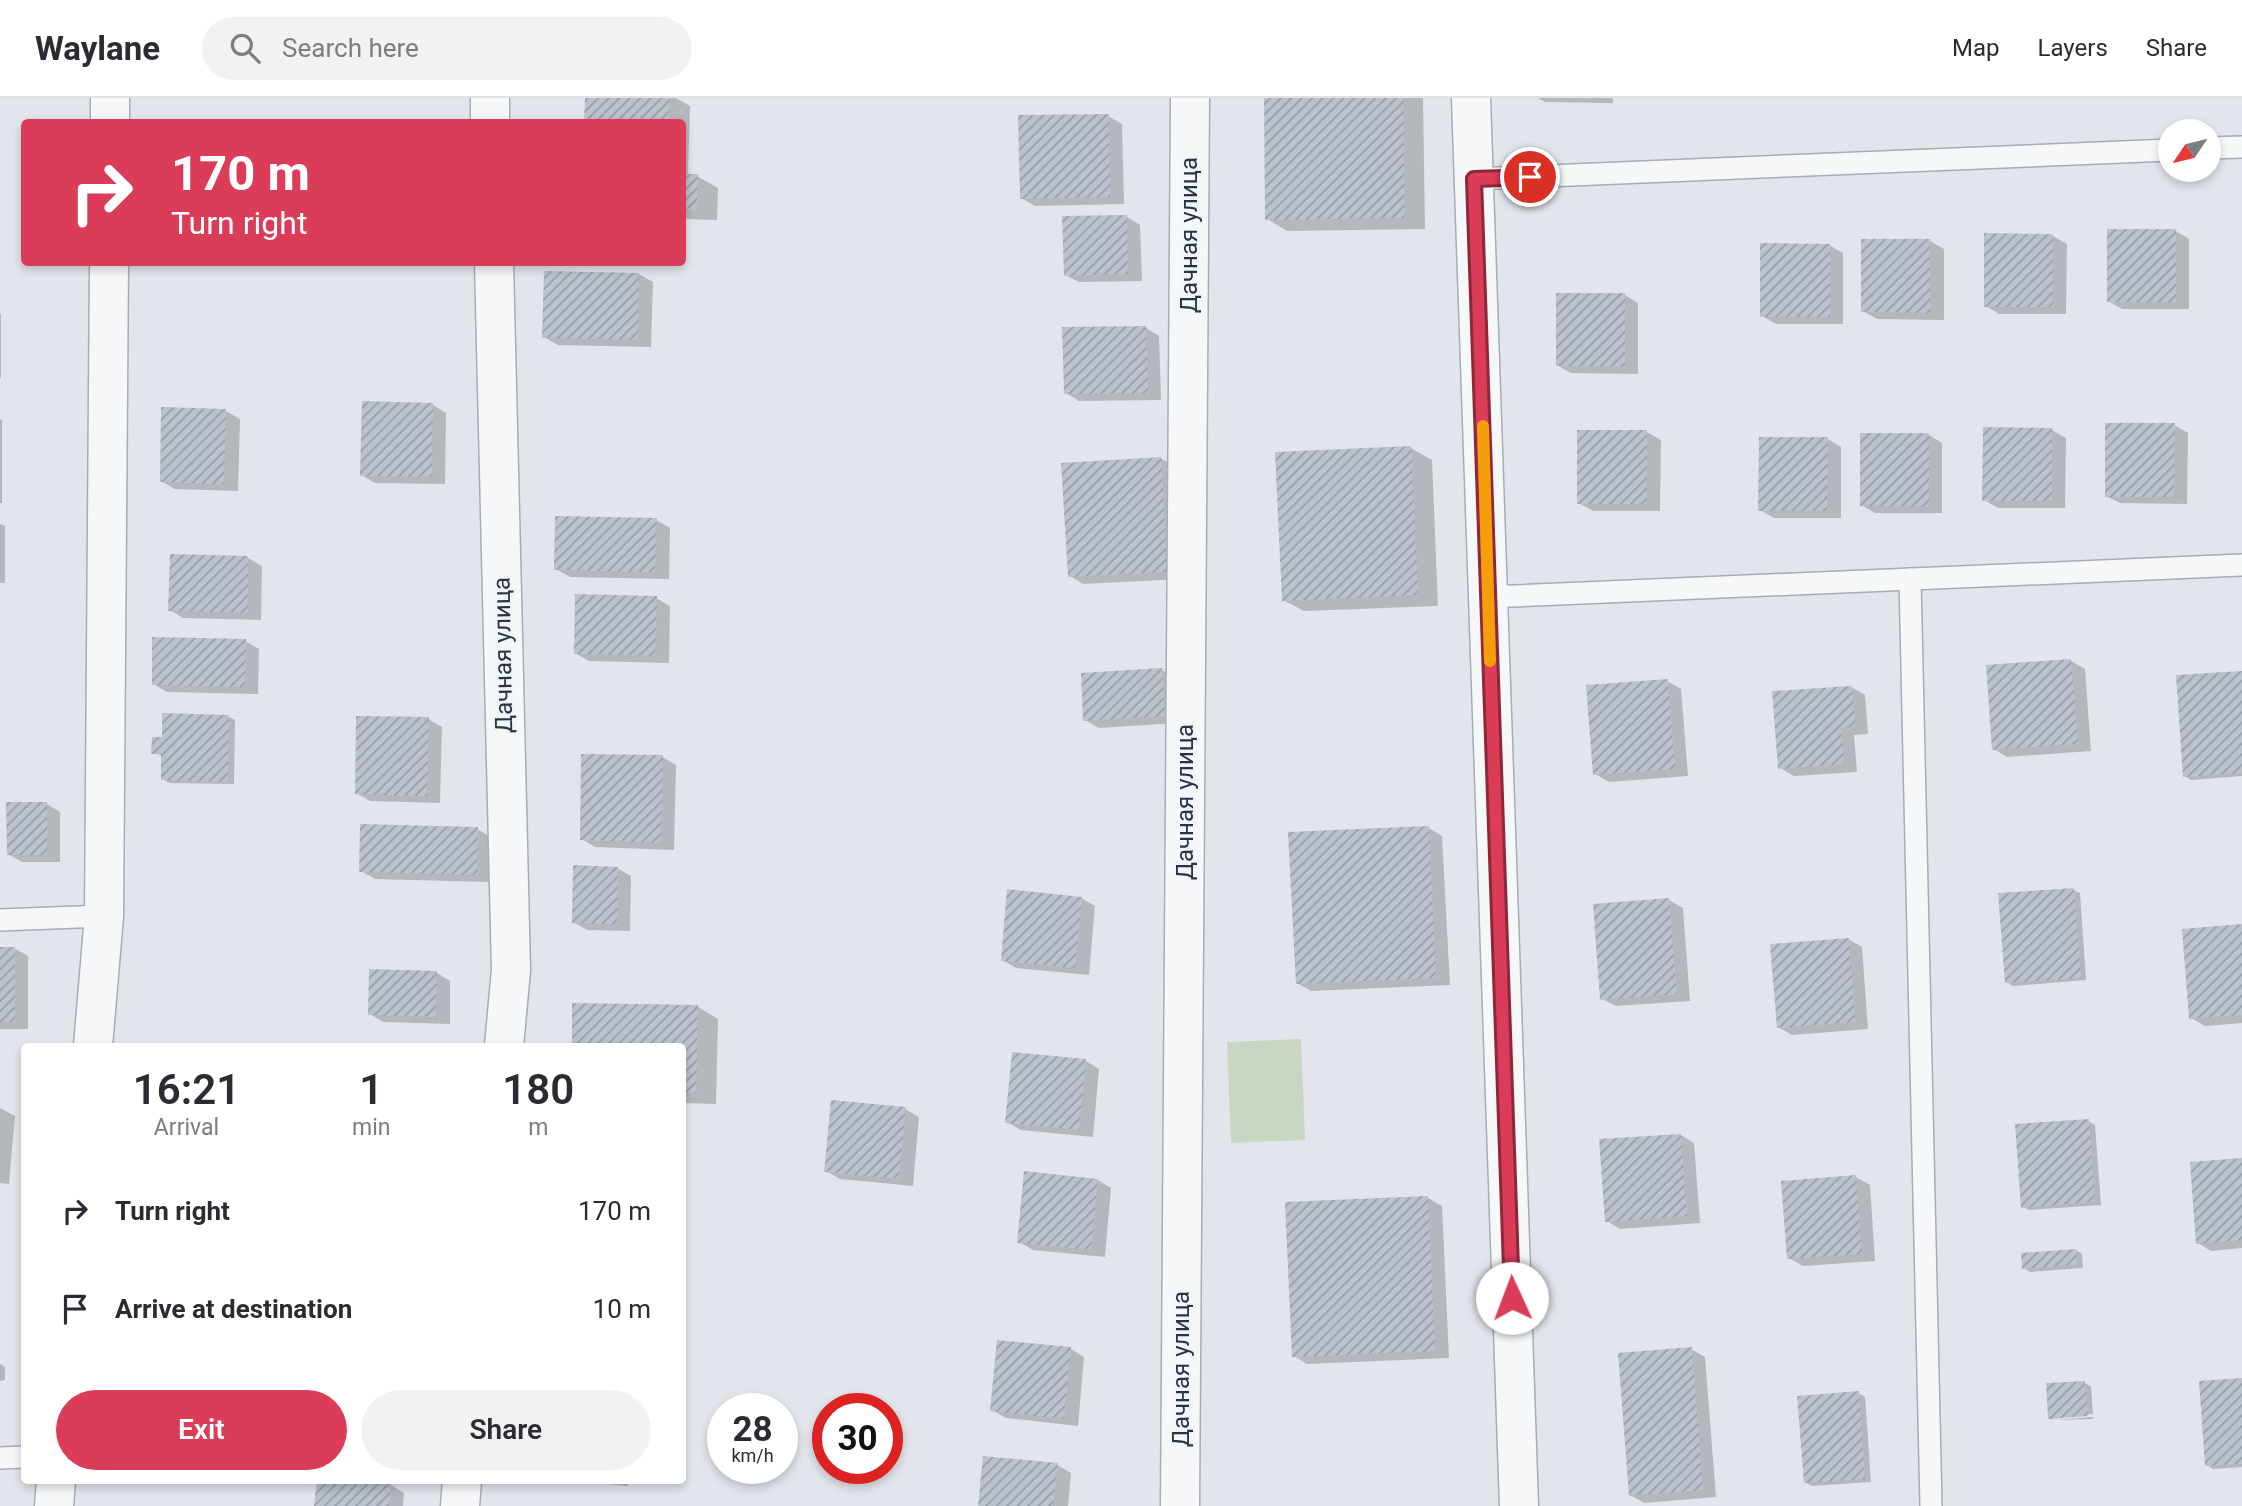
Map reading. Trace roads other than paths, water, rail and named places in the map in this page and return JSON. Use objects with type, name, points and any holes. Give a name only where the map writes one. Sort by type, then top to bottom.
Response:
[{"type":"street","points":[[110,98],[110,119]]},
{"type":"street","points":[[490,98],[490,119]]},
{"type":"street","name":"Дачная улица","points":[[1180,1506],[1190,98]]},
{"type":"street","points":[[1471,98],[1519,1506]]},
{"type":"street","points":[[93,1043],[104,916],[108,266]]},
{"type":"street","name":"Дачная улица","points":[[494,266],[511,970],[504,1043]]},
{"type":"street","points":[[54,1506],[56,1484]]},
{"type":"street","points":[[460,1506],[462,1484]]},
{"type":"lane","points":[[2221,148],[2242,147]]},
{"type":"lane","points":[[1474,179],[2158,150]]},
{"type":"lane","points":[[1488,597],[2242,565]]},
{"type":"lane","points":[[1910,579],[1931,1506]]},
{"type":"lane","points":[[0,920],[104,916]]},
{"type":"lane","points":[[0,1458],[21,1457]]}]
